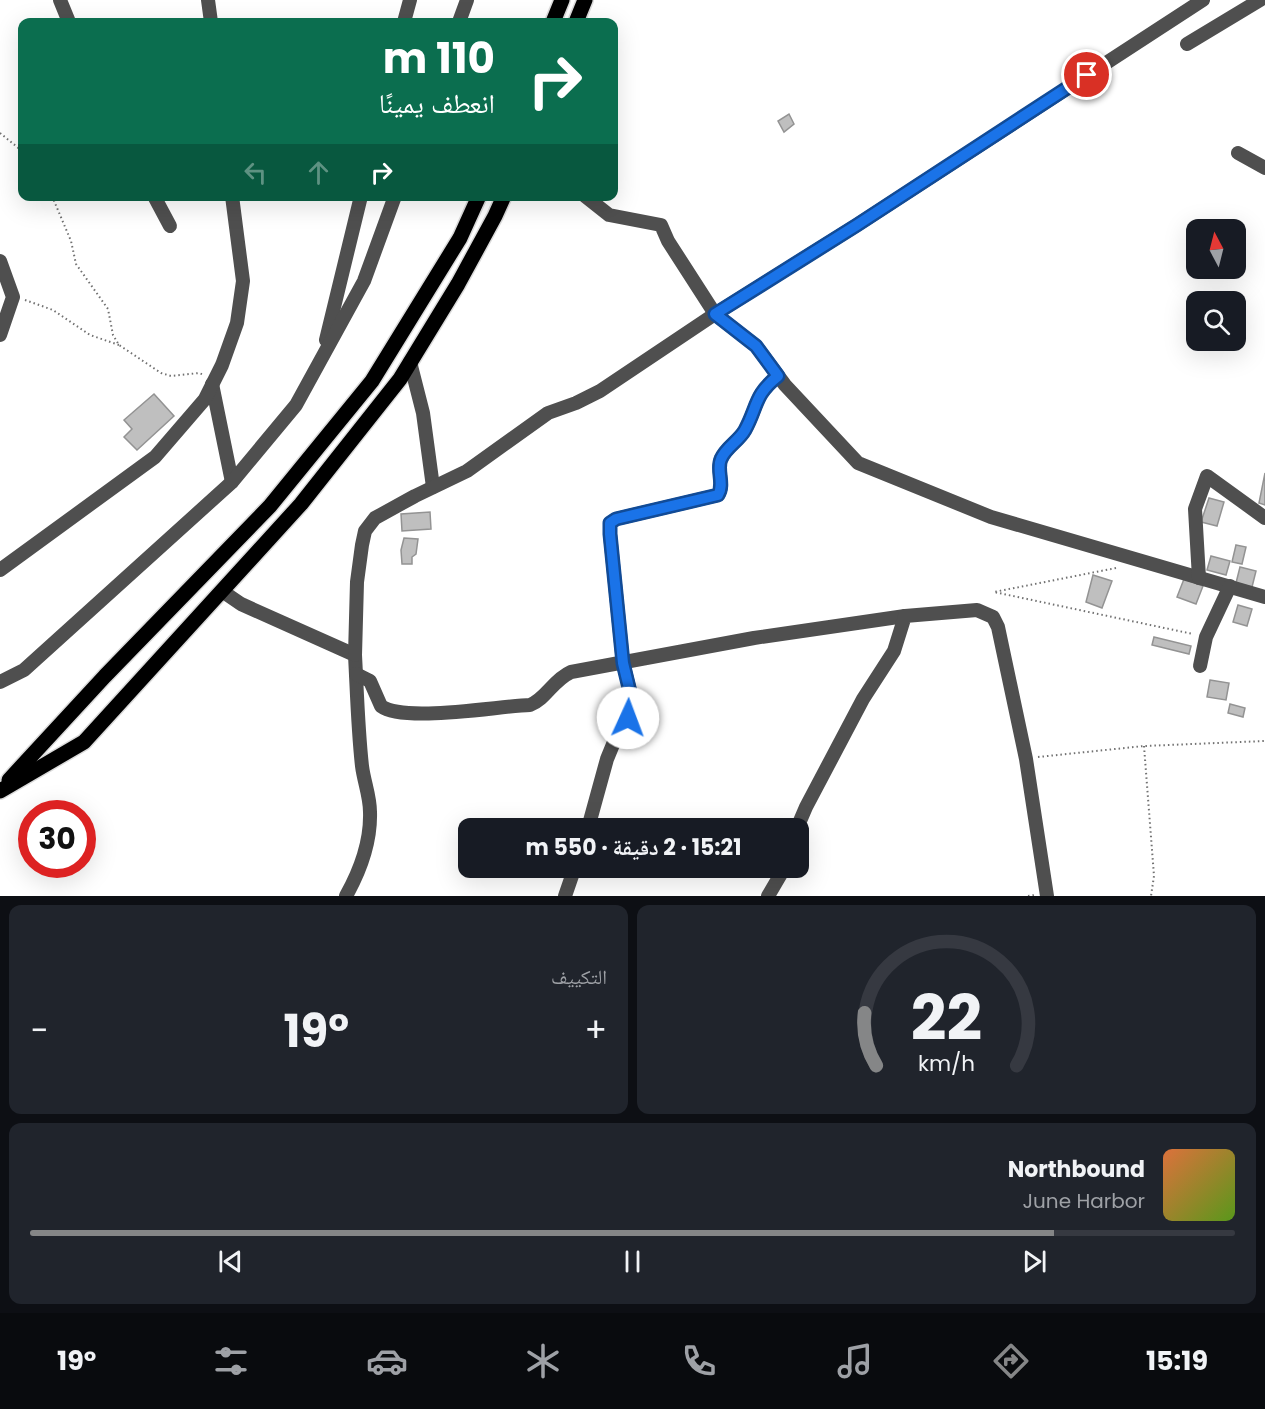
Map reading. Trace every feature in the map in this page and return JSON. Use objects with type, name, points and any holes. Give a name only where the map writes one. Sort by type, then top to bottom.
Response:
[{"type":"main road","points":[[555,18],[562,0]]},
{"type":"main road","points":[[578,18],[585,0]]},
{"type":"main road","points":[[0,790],[105,676],[270,506],[372,381],[460,238],[477,201]]},
{"type":"main road","points":[[0,790],[84,742],[301,504],[400,379],[458,284],[502,201]]},
{"type":"street","points":[[60,0],[67,18]]},
{"type":"street","points":[[208,0],[210,18]]},
{"type":"street","points":[[405,18],[410,0]]},
{"type":"street","points":[[460,18],[467,0]]},
{"type":"street","points":[[346,896],[356,878],[369,835],[370,812],[362,768],[355,655],[357,582],[365,531],[375,518],[467,471],[548,413],[600,391],[715,314],[857,225],[1203,0]]},
{"type":"street","points":[[1187,44],[1260,0]]},
{"type":"street","points":[[1238,153],[1265,168]]},
{"type":"street","points":[[157,201],[170,226]]},
{"type":"street","points":[[0,570],[154,457],[205,399],[237,323],[243,281],[233,201]]},
{"type":"street","points":[[321,359],[360,201]]},
{"type":"street","points":[[0,682],[24,670],[232,482],[296,405],[363,281],[393,201]]},
{"type":"street","points":[[591,201],[609,215],[661,225],[668,241],[715,314],[756,346],[778,376],[858,463],[991,517],[1265,597]]},
{"type":"street","points":[[0,261],[13,297],[0,335]]},
{"type":"street","points":[[410,362],[423,412],[433,487]]},
{"type":"street","points":[[591,818],[614,742],[628,718],[630,692],[623,663],[610,523],[616,519],[718,495],[722,457],[745,430],[760,394],[778,376]]},
{"type":"street","points":[[214,381],[232,482]]},
{"type":"street","points":[[1199,578],[1196,509],[1207,476],[1265,518]]},
{"type":"street","points":[[1200,666],[1206,637],[1230,586]]},
{"type":"street","points":[[222,591],[241,604],[355,655]]},
{"type":"street","points":[[356,674],[370,681],[381,706],[407,714],[531,705],[538,702],[556,681],[571,672],[754,638],[905,616],[977,610],[993,617],[998,627],[1026,759],[1047,896]]},
{"type":"street","points":[[801,818],[863,699],[894,651],[905,616]]},
{"type":"street","points":[[565,896],[571,878]]},
{"type":"street","points":[[768,896],[779,878]]},
{"type":"path","points":[[0,132],[18,148]]},
{"type":"path","points":[[54,201],[71,241],[76,264],[108,309],[113,335],[119,345]]},
{"type":"path","points":[[13,297],[53,310],[90,335],[119,345],[161,373],[171,376],[199,373],[214,381]]},
{"type":"path","points":[[1122,567],[994,592],[1206,637]]},
{"type":"path","points":[[1026,759],[1144,746],[1265,741]]},
{"type":"path","points":[[1144,746],[1154,876],[1151,896]]},
{"type":"building","points":[[789,114],[794,124],[784,132],[778,121]]},
{"type":"building","points":[[154,394],[174,416],[137,450],[124,437],[132,429],[124,420]]},
{"type":"building","points":[[1265,473],[1265,505],[1259,503]]},
{"type":"building","points":[[1209,498],[1224,502],[1217,526],[1201,522]]},
{"type":"building","points":[[430,512],[431,529],[402,531],[401,514]]},
{"type":"building","points":[[404,538],[418,539],[412,564],[402,564],[401,550]]},
{"type":"building","points":[[1236,545],[1246,547],[1242,564],[1232,562]]},
{"type":"building","points":[[1211,556],[1230,561],[1226,575],[1207,570]]},
{"type":"building","points":[[1240,567],[1256,571],[1252,587],[1236,583]]},
{"type":"building","points":[[1093,575],[1112,581],[1102,608],[1086,602]]},
{"type":"building","points":[[1184,579],[1203,586],[1196,604],[1177,597]]},
{"type":"building","points":[[1238,605],[1252,609],[1247,626],[1233,622]]},
{"type":"building","points":[[1154,637],[1191,646],[1189,654],[1152,645]]},
{"type":"building","points":[[1210,680],[1229,683],[1226,700],[1207,697]]},
{"type":"building","points":[[1230,704],[1245,708],[1243,717],[1228,713]]},
{"type":"route","points":[[628,718],[631,703],[630,692],[623,663],[610,523],[616,519],[718,495],[722,457],[745,430],[760,394],[778,376],[756,346],[715,314],[857,225],[1087,75]]}]
